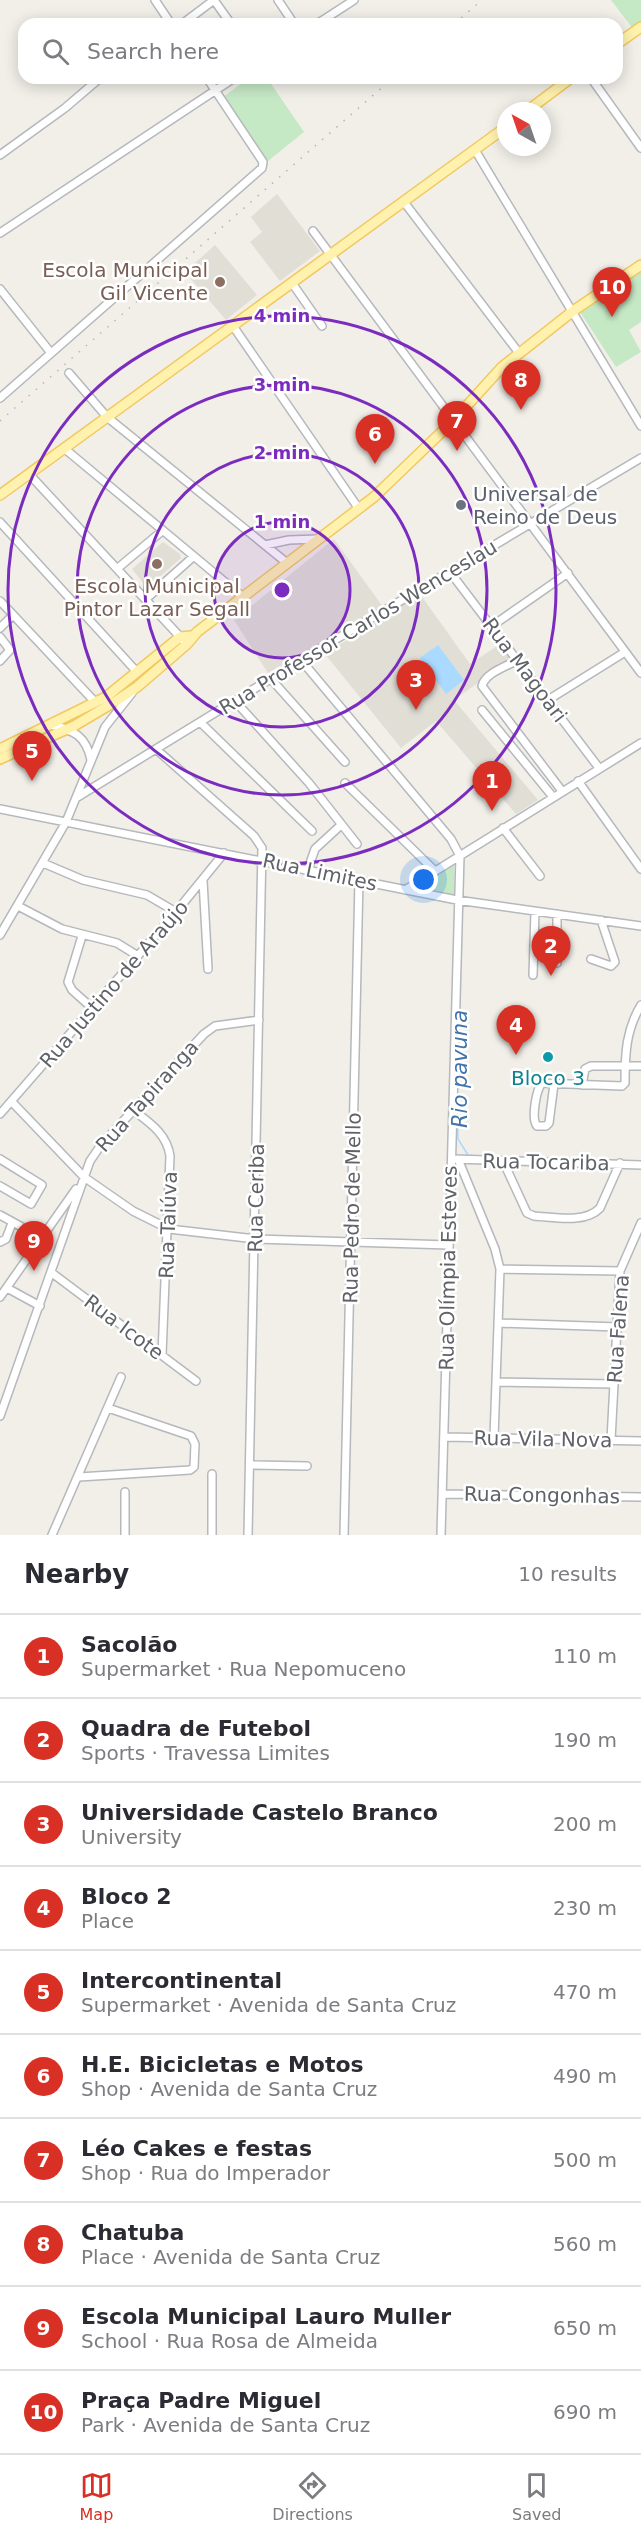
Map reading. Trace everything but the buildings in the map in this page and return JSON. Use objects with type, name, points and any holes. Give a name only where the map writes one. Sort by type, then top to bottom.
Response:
[{"type":"main road","points":[[623,40],[641,27]]},
{"type":"main road","points":[[539,102],[563,84]]},
{"type":"main road","points":[[0,495],[497,134]]},
{"type":"main road","points":[[0,748],[96,703],[243,597],[389,484],[452,422],[495,374],[519,353],[573,311],[641,265]]},
{"type":"main road","points":[[0,759],[66,729],[137,687],[186,639]]},
{"type":"street","points":[[155,0],[165,18]]},
{"type":"street","points":[[190,18],[214,0],[227,18]]},
{"type":"street","points":[[278,0],[290,18]]},
{"type":"street","points":[[326,18],[354,0]]},
{"type":"street","points":[[0,155],[26,134],[71,104],[93,84]]},
{"type":"street","points":[[0,398],[262,168],[263,162],[211,84]]},
{"type":"street","points":[[0,233],[224,84]]},
{"type":"street","points":[[595,84],[641,148]]},
{"type":"street","points":[[475,150],[641,426]]},
{"type":"street","points":[[404,202],[519,353]]},
{"type":"street","points":[[313,231],[452,422],[532,524],[640,670]]},
{"type":"street","points":[[292,283],[322,326]]},
{"type":"street","points":[[0,289],[51,353]]},
{"type":"street","points":[[230,327],[359,508]]},
{"type":"street","points":[[69,373],[107,417],[287,563]]},
{"type":"street","points":[[65,449],[243,597]]},
{"type":"street","name":"Rua Professor Carlos Wenceslau","points":[[76,798],[301,660],[641,458]]},
{"type":"street","points":[[29,474],[186,639]]},
{"type":"street","points":[[0,522],[137,672]]},
{"type":"street","points":[[118,568],[162,531]]},
{"type":"street","points":[[265,545],[318,539]]},
{"type":"street","points":[[146,599],[194,557]]},
{"type":"street","name":"Rua Magoari","points":[[450,572],[599,768]]},
{"type":"street","points":[[492,626],[568,573]]},
{"type":"street","points":[[0,601],[96,703]]},
{"type":"street","points":[[0,628],[13,615]]},
{"type":"street","points":[[0,637],[10,650],[0,661]]},
{"type":"street","points":[[548,700],[625,652]]},
{"type":"street","points":[[301,660],[451,839],[460,856]]},
{"type":"street","name":"Rua Magoari","points":[[518,660],[483,681],[482,686],[562,791]]},
{"type":"street","points":[[271,679],[345,762]]},
{"type":"street","points":[[0,935],[66,822],[110,719],[137,687]]},
{"type":"street","points":[[235,700],[309,783],[357,844]]},
{"type":"street","points":[[482,710],[551,798]]},
{"type":"street","points":[[200,722],[312,831]]},
{"type":"street","points":[[51,726],[75,732],[86,742],[91,760]]},
{"type":"street","points":[[405,890],[641,743]]},
{"type":"street","points":[[156,748],[260,842],[264,861]]},
{"type":"street","points":[[85,776],[88,783],[98,784]]},
{"type":"street","points":[[578,781],[641,869]]},
{"type":"street","points":[[345,783],[434,870]]},
{"type":"street","name":"Rua Limites","points":[[1,810],[308,868],[457,900],[641,926]]},
{"type":"street","points":[[308,868],[315,849],[341,825]]},
{"type":"street","points":[[503,828],[540,876]]},
{"type":"street","name":"Rua Justino de Araújo","points":[[0,1114],[203,881],[224,853]]},
{"type":"street","name":"Rua Olímpia Esteves","points":[[441,1535],[448,1245],[455,1159],[457,900],[460,856]]},
{"type":"street","name":"Rua Ceriba","points":[[248,1535],[264,861]]},
{"type":"street","points":[[43,863],[83,880],[147,895],[176,912]]},
{"type":"street","name":"Rua Pedro de Mello","points":[[344,1535],[359,880]]},
{"type":"street","points":[[203,881],[208,969]]},
{"type":"street","points":[[18,906],[56,927],[82,936],[117,943],[138,956]]},
{"type":"street","points":[[533,975],[535,912]]},
{"type":"street","points":[[557,914],[557,963]]},
{"type":"street","points":[[591,959],[610,966],[615,962],[601,920]]},
{"type":"street","points":[[82,936],[68,982],[72,990],[92,1008]]},
{"type":"street","points":[[554,1084],[549,1123],[546,1126],[537,1126],[534,1120],[540,1085],[554,1084],[582,1084],[622,1086],[627,1036],[639,1008]]},
{"type":"street","name":"Rua Tapiranga","points":[[0,1416],[2,1402],[40,1306],[93,1154],[209,1030],[259,1020]]},
{"type":"street","points":[[582,1084],[587,1067],[641,1066]]},
{"type":"street","points":[[12,1102],[83,1179],[133,1211],[169,1229],[256,1239],[448,1245]]},
{"type":"street","name":"Rua Taiúva","points":[[134,1110],[159,1132],[169,1147],[169,1229],[162,1355]]},
{"type":"street","points":[[0,1159],[42,1185],[31,1204],[0,1186]]},
{"type":"street","points":[[455,1159],[495,1249],[500,1269],[494,1438]]},
{"type":"street","name":"Rua Tocariba","points":[[455,1159],[641,1165]]},
{"type":"street","points":[[502,1161],[527,1212],[534,1216],[585,1218],[600,1208],[620,1163]]},
{"type":"street","points":[[0,1298],[83,1179]]},
{"type":"street","points":[[0,1215],[42,1238]]},
{"type":"street","points":[[0,1242],[6,1239],[12,1222]]},
{"type":"street","name":"Rua Falena","points":[[611,1440],[620,1271],[641,1222]]},
{"type":"street","points":[[500,1269],[620,1271]]},
{"type":"street","name":"Rua Icote","points":[[52,1273],[196,1381]]},
{"type":"street","points":[[7,1288],[40,1306]]},
{"type":"street","points":[[498,1323],[618,1328]]},
{"type":"street","points":[[52,1535],[121,1377]]},
{"type":"street","points":[[496,1382],[614,1384]]},
{"type":"street","points":[[79,1477],[190,1470],[195,1463],[194,1440],[187,1434],[108,1408]]},
{"type":"street","name":"Rua Vila Nova","points":[[444,1437],[641,1441]]},
{"type":"street","points":[[250,1466],[307,1466]]},
{"type":"street","points":[[212,1474],[212,1535]]},
{"type":"street","points":[[125,1492],[125,1535]]},
{"type":"street","name":"Rua Congonhas","points":[[442,1494],[641,1497]]},
{"type":"shaded area","points":[[277,194],[320,251],[280,281],[250,242],[262,232],[251,217]]},
{"type":"shaded area","name":"Escola Municipal Gil Vicente","points":[[215,245],[257,295],[226,320],[185,272]]},
{"type":"shaded area","points":[[334,539],[383,607],[268,673],[234,620]]},
{"type":"shaded area","name":"Escola Municipal Pintor Lazar Segall","points":[[163,542],[180,554],[181,558],[147,588],[132,569]]},
{"type":"shaded area","points":[[420,594],[470,664],[500,644],[511,659],[454,700],[538,800],[516,814],[436,721],[401,748],[325,654]]},
{"type":"green space","points":[[611,0],[641,0],[641,25],[634,30]]},
{"type":"green space","points":[[241,84],[271,84],[304,132],[268,161],[223,97]]},
{"type":"green space","points":[[641,271],[641,322],[629,330],[641,352],[616,367],[580,312]]},
{"type":"green space","points":[[454,865],[454,897],[419,885]]},
{"type":"water","points":[[438,645],[464,680],[446,694],[420,658]]},
{"type":"waterway","name":"Rio pavuna","points":[[457,1098],[458,1139],[468,1155]]},
{"type":"railway","points":[[461,18],[482,0]]},
{"type":"railway","points":[[0,421],[386,84]]},
{"type":"place","name":"Escola Municipal Gil Vicente","points":[[220,282]]},
{"type":"place","name":"Praça Padre Miguel","points":[[612,317]]},
{"type":"place","name":"Chatuba","points":[[521,410]]},
{"type":"place","name":"Léo Cakes e festas","points":[[457,451]]},
{"type":"place","name":"H.E. Bicicletas e Motos","points":[[375,464]]},
{"type":"place","name":"Universal de Reino de Deus","points":[[461,505]]},
{"type":"place","name":"Escola Municipal Pintor Lazar Segall","points":[[157,564]]},
{"type":"place","name":"Universidade Castelo Branco","points":[[416,710]]},
{"type":"place","name":"Intercontinental","points":[[32,781]]},
{"type":"place","name":"Sacolão","points":[[492,811]]},
{"type":"place","name":"Quadra de Futebol","points":[[551,976]]},
{"type":"place","name":"Bloco 2","points":[[516,1055]]},
{"type":"place","name":"Bloco 3","points":[[548,1057]]},
{"type":"place","name":"Escola Municipal Lauro Muller","points":[[34,1271]]}]
